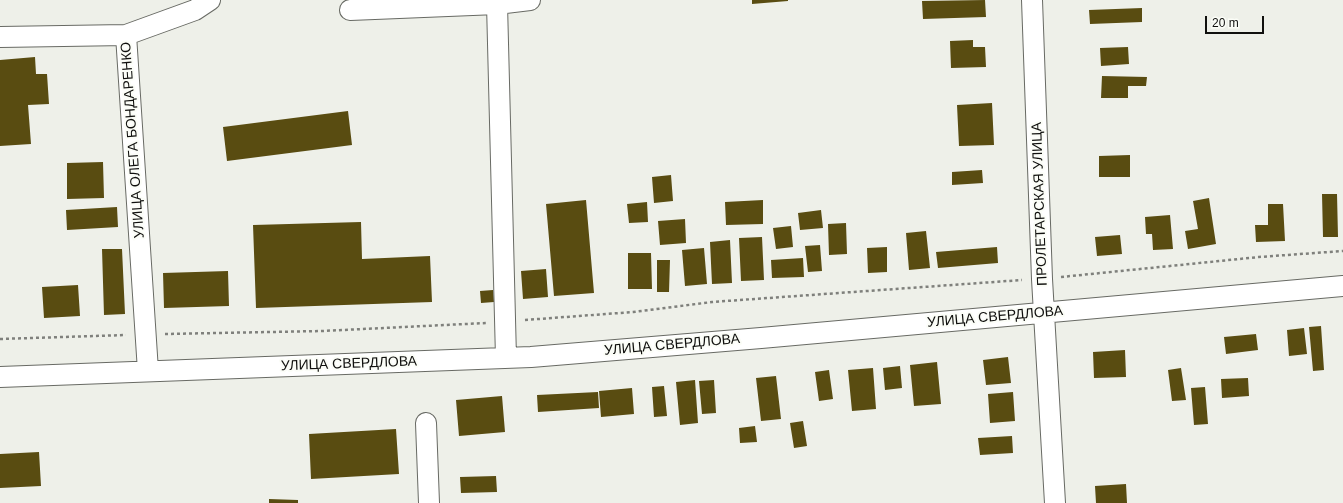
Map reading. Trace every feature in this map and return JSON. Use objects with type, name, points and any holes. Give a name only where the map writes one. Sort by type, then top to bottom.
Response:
[{"type":"street","points":[[126,35],[195,10],[210,0]]},
{"type":"street","points":[[350,10],[497,4],[530,0]]},
{"type":"street","name":"ПРОЛЕТАРСКАЯ УЛИЦА","points":[[1032,0],[1042,279],[1055,503]]},
{"type":"street","points":[[497,4],[506,358]]},
{"type":"street","name":"УЛИЦА ОЛЕГА БОНДАРЕНКО","points":[[0,37],[126,35],[148,371]]},
{"type":"street","name":"УЛИЦА СВЕРДЛОВА","points":[[0,377],[506,358],[769,337],[1343,286]]},
{"type":"street","points":[[426,423],[429,503]]},
{"type":"path","points":[[0,338],[322,331],[505,322],[633,312],[712,302],[1042,279],[1259,257],[1343,251]]},
{"type":"building","points":[[752,0],[788,0],[788,1],[752,4]]},
{"type":"building","points":[[985,0],[986,17],[923,19],[922,1]]},
{"type":"building","points":[[1142,8],[1142,22],[1090,24],[1089,10]]},
{"type":"building","points":[[973,40],[973,47],[985,47],[986,67],[951,68],[950,41]]},
{"type":"building","points":[[1128,47],[1129,64],[1101,66],[1100,48]]},
{"type":"building","points":[[35,57],[36,74],[47,74],[49,104],[28,105],[31,144],[0,146],[0,60]]},
{"type":"building","points":[[1102,76],[1147,77],[1146,86],[1128,86],[1128,98],[1101,98]]},
{"type":"building","points":[[992,103],[994,145],[959,146],[957,105]]},
{"type":"building","points":[[348,111],[352,145],[227,161],[223,127]]},
{"type":"building","points":[[1130,155],[1130,177],[1099,177],[1099,156]]},
{"type":"building","points":[[103,162],[104,198],[67,199],[67,163]]},
{"type":"building","points":[[982,170],[983,183],[952,185],[952,172]]},
{"type":"building","points":[[671,175],[673,201],[654,203],[652,177]]},
{"type":"building","points":[[1322,194],[1337,194],[1338,237],[1323,237]]},
{"type":"building","points":[[1209,198],[1216,244],[1188,249],[1185,231],[1198,229],[1193,201]]},
{"type":"building","points":[[586,200],[594,293],[554,296],[546,204]]},
{"type":"building","points":[[763,200],[763,224],[726,225],[725,202]]},
{"type":"building","points":[[647,202],[648,222],[629,223],[627,204]]},
{"type":"building","points":[[1268,204],[1283,204],[1285,241],[1256,242],[1255,225],[1268,225]]},
{"type":"building","points":[[117,207],[118,227],[67,230],[66,210]]},
{"type":"building","points":[[821,210],[823,228],[800,230],[798,213]]},
{"type":"building","points":[[1170,215],[1173,249],[1153,250],[1152,234],[1146,234],[1145,217]]},
{"type":"building","points":[[685,219],[686,243],[660,245],[658,221]]},
{"type":"building","points":[[361,222],[362,259],[430,256],[432,302],[256,308],[253,225]]},
{"type":"building","points":[[846,223],[847,254],[829,255],[828,224]]},
{"type":"building","points":[[791,226],[793,247],[776,249],[773,228]]},
{"type":"building","points":[[926,231],[930,268],[909,270],[906,233]]},
{"type":"building","points":[[1120,235],[1122,254],[1097,256],[1095,237]]},
{"type":"building","points":[[762,237],[764,280],[741,281],[739,238]]},
{"type":"building","points":[[730,240],[732,283],[712,284],[710,242]]},
{"type":"building","points":[[820,245],[822,271],[808,272],[805,246]]},
{"type":"building","points":[[887,247],[887,272],[868,273],[867,248]]},
{"type":"building","points":[[997,247],[998,263],[938,268],[936,252]]},
{"type":"building","points":[[704,248],[707,284],[685,286],[682,250]]},
{"type":"building","points":[[102,249],[122,249],[125,314],[104,315]]},
{"type":"building","points":[[628,253],[651,253],[652,289],[628,289]]},
{"type":"building","points":[[803,258],[804,277],[772,278],[771,260]]},
{"type":"building","points":[[657,260],[670,260],[669,292],[657,292]]},
{"type":"building","points":[[546,269],[548,297],[523,299],[521,271]]},
{"type":"building","points":[[228,271],[229,306],[164,308],[163,273]]},
{"type":"building","points":[[78,285],[80,316],[44,318],[42,287]]},
{"type":"building","points":[[493,290],[494,302],[481,303],[480,291]]},
{"type":"building","points":[[1321,326],[1324,370],[1313,371],[1309,327]]},
{"type":"building","points":[[1304,328],[1307,354],[1289,356],[1287,330]]},
{"type":"building","points":[[1256,334],[1258,350],[1226,354],[1224,337]]},
{"type":"building","points":[[1125,350],[1126,377],[1094,378],[1093,352]]},
{"type":"building","points":[[1008,357],[1011,383],[986,385],[983,360]]},
{"type":"building","points":[[937,362],[941,404],[914,406],[910,365]]},
{"type":"building","points":[[900,366],[902,388],[885,390],[883,368]]},
{"type":"building","points":[[873,368],[876,409],[852,411],[848,370]]},
{"type":"building","points":[[1181,368],[1186,400],[1172,401],[1168,370]]},
{"type":"building","points":[[829,370],[833,399],[819,401],[815,372]]},
{"type":"building","points":[[776,376],[781,419],[761,421],[756,378]]},
{"type":"building","points":[[1248,378],[1249,396],[1222,398],[1221,379]]},
{"type":"building","points":[[695,380],[698,423],[680,425],[676,382]]},
{"type":"building","points":[[714,380],[716,413],[702,414],[699,381]]},
{"type":"building","points":[[664,386],[667,416],[654,417],[652,387]]},
{"type":"building","points":[[1205,387],[1208,424],[1194,425],[1191,388]]},
{"type":"building","points":[[632,388],[634,414],[601,417],[599,391]]},
{"type":"building","points":[[598,392],[599,408],[538,412],[537,395]]},
{"type":"building","points":[[1013,392],[1015,421],[990,423],[988,394]]},
{"type":"building","points":[[502,396],[505,432],[459,436],[456,400]]},
{"type":"building","points":[[803,421],[807,446],[794,448],[790,423]]},
{"type":"building","points":[[755,426],[757,442],[740,443],[739,428]]},
{"type":"building","points":[[396,429],[399,474],[311,479],[309,434]]},
{"type":"building","points":[[1012,436],[1013,453],[980,455],[978,438]]},
{"type":"building","points":[[39,452],[41,486],[0,488],[0,454]]},
{"type":"building","points":[[496,476],[497,492],[461,493],[460,477]]},
{"type":"building","points":[[1126,484],[1127,503],[1096,503],[1095,486]]},
{"type":"building","points":[[269,499],[298,500],[298,503],[269,503]]}]
